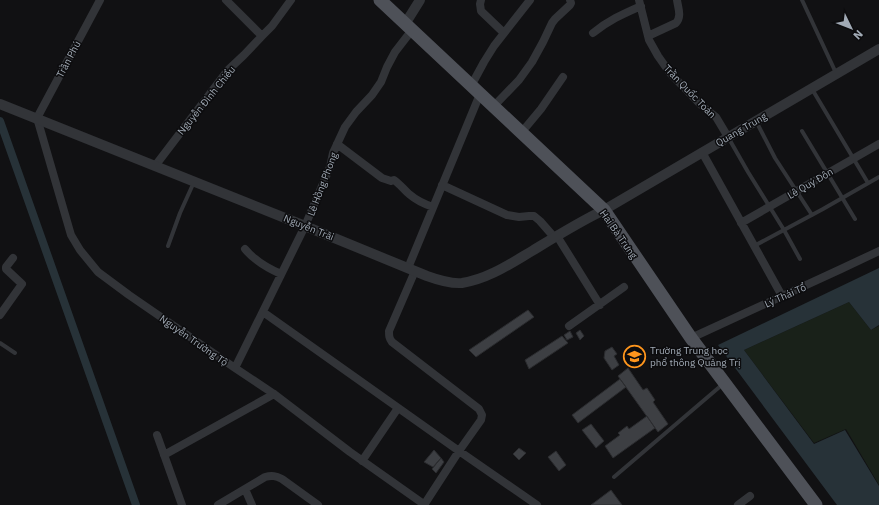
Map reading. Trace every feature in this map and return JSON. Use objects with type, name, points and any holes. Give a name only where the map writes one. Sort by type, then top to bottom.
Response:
[{"type":"main road","name":"Hai Bà Trưng","points":[[380,0],[604,210],[691,338],[816,505]]},
{"type":"street","name":"Trần Phú","points":[[37,118],[100,0]]},
{"type":"street","points":[[226,0],[262,36]]},
{"type":"street","name":"Nguyễn Đình Chiểu","points":[[155,166],[228,70],[272,26],[291,0]]},
{"type":"street","name":"Lê Hồng Phong","points":[[235,368],[305,226],[330,167],[333,153],[345,127],[381,82],[420,0]]},
{"type":"street","points":[[481,0],[480,8],[483,14],[504,33]]},
{"type":"street","points":[[424,505],[481,420],[482,415],[479,409],[392,342],[389,332],[476,90],[484,62],[494,46],[530,0]]},
{"type":"street","points":[[493,107],[519,80],[539,49],[552,23],[570,5],[570,0]]},
{"type":"street","points":[[648,36],[676,23],[680,16],[677,0]]},
{"type":"street","points":[[593,33],[604,24],[640,3]]},
{"type":"street","name":"Trần Quốc Toản","points":[[640,3],[649,40],[658,56],[670,73],[701,105],[716,117],[728,137]]},
{"type":"street","name":"Quang Trung","points":[[604,210],[836,74],[878,53]]},
{"type":"street","points":[[521,133],[563,77]]},
{"type":"street","name":"Nguyễn Trãi","points":[[4,106],[446,282],[461,283],[487,276],[510,264],[583,220],[604,210]]},
{"type":"street","name":"Nguyễn Trường Tộ","points":[[37,118],[71,235],[80,250],[98,272],[129,295],[274,394],[424,505]]},
{"type":"street","points":[[337,144],[382,178],[391,182],[394,180],[420,202],[433,207]]},
{"type":"street","name":"Lê Quý Đôn","points":[[741,223],[879,144]]},
{"type":"street","points":[[702,152],[782,296]]},
{"type":"street","points":[[442,184],[507,214],[519,217],[534,216],[540,220],[556,237],[600,305]]},
{"type":"street","points":[[245,249],[258,262],[281,274]]},
{"type":"street","name":"Lý Thái Tổ","points":[[691,338],[879,251]]},
{"type":"street","points":[[0,315],[22,284],[6,269],[13,258]]},
{"type":"street","points":[[569,326],[624,287]]},
{"type":"street","points":[[263,312],[537,505]]},
{"type":"street","points":[[164,455],[274,394]]},
{"type":"street","points":[[362,460],[398,408]]},
{"type":"street","points":[[157,435],[182,505]]},
{"type":"street","points":[[218,505],[265,477],[271,476],[282,479],[318,505]]},
{"type":"street","points":[[246,489],[252,505]]},
{"type":"street","points":[[738,505],[750,496]]},
{"type":"lane","points":[[802,0],[836,74]]},
{"type":"lane","points":[[812,88],[868,183]]},
{"type":"lane","points":[[756,121],[775,158],[812,215]]},
{"type":"lane","points":[[802,131],[855,218]]},
{"type":"lane","points":[[728,137],[800,259]]},
{"type":"lane","points":[[754,246],[879,177]]},
{"type":"lane","points":[[168,246],[194,181]]},
{"type":"lane","points":[[0,343],[15,353]]},
{"type":"lane","points":[[614,477],[725,383]]},
{"type":"shaded area","points":[[879,268],[879,325],[871,330],[849,302],[744,350],[814,444],[845,430],[879,486],[879,505],[837,505],[718,345]]},
{"type":"shaded area","points":[[849,302],[871,330],[879,326],[879,485],[846,429],[814,443],[744,350]]},
{"type":"building","points":[[528,310],[534,317],[476,357],[469,350]]},
{"type":"building","points":[[580,330],[584,336],[580,340],[576,333]]},
{"type":"building","points":[[570,331],[573,337],[567,340],[564,335]]},
{"type":"building","points":[[562,336],[568,343],[529,369],[525,360]]},
{"type":"building","points":[[612,347],[617,354],[614,356],[619,365],[612,370],[604,358],[605,351]]},
{"type":"building","points":[[628,368],[643,390],[647,388],[655,400],[653,402],[668,424],[658,432],[618,376]]},
{"type":"building","points":[[620,379],[626,387],[578,423],[572,415]]},
{"type":"building","points":[[647,416],[655,428],[613,458],[605,446],[620,435],[618,433],[627,426],[629,429]]},
{"type":"building","points":[[591,424],[604,441],[596,448],[582,430]]},
{"type":"building","points":[[519,448],[526,453],[519,460],[513,454]]},
{"type":"building","points":[[434,450],[441,458],[433,467],[424,462]]},
{"type":"building","points":[[556,451],[566,465],[559,471],[548,457]]},
{"type":"building","points":[[441,458],[444,462],[436,473],[432,469]]},
{"type":"building","points":[[611,490],[622,505],[591,505]]},
{"type":"waterway","points":[[0,121],[136,505]]},
{"type":"place","name":"Trường Trung học phổ thông Quảng Trị","points":[[635,356]]}]
